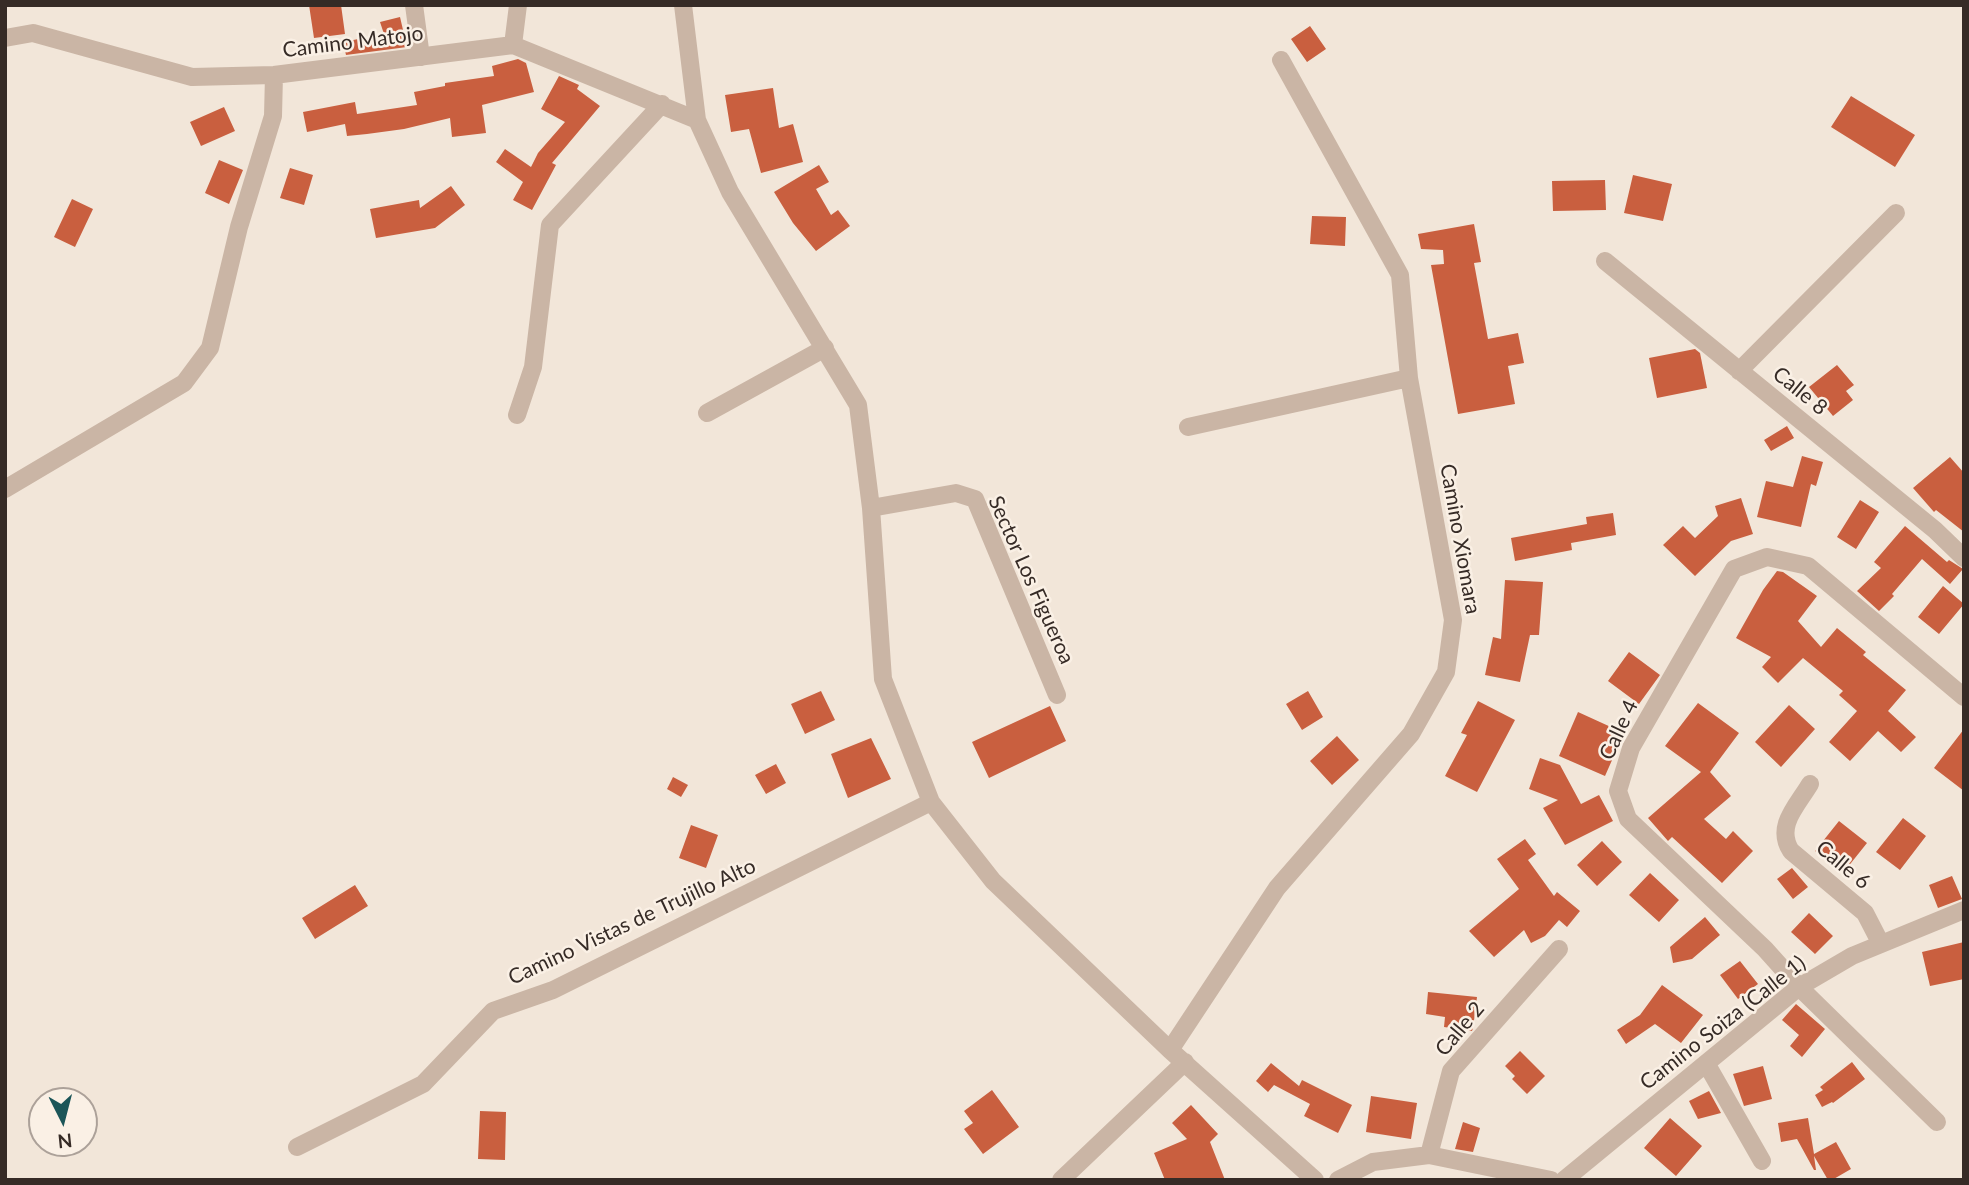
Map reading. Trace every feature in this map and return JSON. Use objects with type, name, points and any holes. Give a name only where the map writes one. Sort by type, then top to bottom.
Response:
[{"type":"street","points":[[414,5],[421,57]]},
{"type":"street","points":[[513,44],[518,5]]},
{"type":"street","points":[[683,5],[697,120],[730,192],[858,405],[871,508],[884,679],[932,802],[993,881],[1170,1050],[1315,1180]]},
{"type":"street","name":"Camino Matojo","points":[[5,37],[33,33],[192,78],[274,75],[513,44],[697,120]]},
{"type":"street","name":"Camino Xiomara","points":[[1170,1050],[1277,888],[1411,734],[1447,673],[1453,620],[1409,378],[1400,275],[1281,60]]},
{"type":"street","points":[[5,489],[184,383],[210,348],[239,227],[273,116],[274,75]]},
{"type":"street","points":[[517,415],[533,367],[550,225],[662,104]]},
{"type":"street","points":[[1739,371],[1896,213]]},
{"type":"street","name":"Calle 8","points":[[1605,261],[1934,530],[1964,558]]},
{"type":"street","points":[[707,413],[825,348]]},
{"type":"street","points":[[1188,427],[1409,378]]},
{"type":"street","name":"Sector Los Figueroa","points":[[871,508],[956,493],[975,499],[1057,695]]},
{"type":"street","name":"Calle 4","points":[[1937,1122],[1799,987],[1765,949],[1628,819],[1618,791],[1631,748],[1734,569],[1766,557],[1808,566],[1964,697]]},
{"type":"street","name":"Calle 6","points":[[1810,784],[1784,827],[1786,843],[1791,851],[1865,913],[1881,944]]},
{"type":"street","name":"Camino Vistas de Trujillo Alto","points":[[297,1147],[423,1084],[493,1011],[553,990],[932,802]]},
{"type":"street","name":"Camino Soiza (Calle 1)","points":[[1564,1180],[1799,987],[1852,956],[1964,910]]},
{"type":"street","name":"Calle 2","points":[[1429,1155],[1451,1071],[1559,949]]},
{"type":"street","points":[[1061,1180],[1185,1062]]},
{"type":"street","points":[[1706,1063],[1762,1161]]},
{"type":"street","points":[[1338,1180],[1373,1162],[1429,1155],[1551,1180]]},
{"type":"building","points":[[309,5],[341,5],[345,34],[314,38]]},
{"type":"building","points":[[400,17],[407,47],[346,55],[343,42],[384,34],[380,22]]},
{"type":"building","points":[[1310,26],[1326,49],[1307,62],[1291,39]]},
{"type":"building","points":[[518,59],[526,63],[534,92],[482,105],[486,133],[452,137],[450,118],[404,129],[347,136],[345,124],[307,132],[303,112],[355,102],[357,114],[417,105],[414,92],[445,86],[445,83],[494,76],[492,66]]},
{"type":"building","points":[[559,76],[579,85],[577,89],[600,106],[552,163],[556,165],[532,210],[513,200],[523,182],[496,162],[505,149],[531,167],[538,153],[565,122],[541,109]]},
{"type":"building","points":[[773,88],[779,128],[793,124],[803,162],[761,173],[749,129],[731,132],[725,95]]},
{"type":"building","points":[[1851,96],[1915,135],[1895,167],[1831,127]]},
{"type":"building","points":[[224,107],[235,131],[201,146],[190,122]]},
{"type":"building","points":[[219,160],[243,170],[229,204],[205,193]]},
{"type":"building","points":[[819,165],[829,182],[816,189],[831,215],[838,210],[850,226],[816,251],[793,223],[774,192]]},
{"type":"building","points":[[290,168],[313,175],[304,205],[280,198]]},
{"type":"building","points":[[1633,175],[1672,184],[1663,221],[1624,213]]},
{"type":"building","points":[[1605,180],[1606,210],[1553,211],[1552,181]]},
{"type":"building","points":[[451,186],[465,205],[435,228],[376,238],[370,209],[419,200],[420,208]]},
{"type":"building","points":[[72,199],[93,209],[75,247],[54,237]]},
{"type":"building","points":[[1312,216],[1346,217],[1345,246],[1310,244]]},
{"type":"building","points":[[1474,224],[1481,262],[1474,263],[1488,339],[1518,333],[1524,363],[1508,366],[1515,404],[1458,414],[1431,265],[1444,264],[1443,250],[1421,249],[1418,234]]},
{"type":"building","points":[[1695,349],[1700,353],[1707,388],[1657,398],[1649,358]]},
{"type":"building","points":[[1837,365],[1854,385],[1846,391],[1853,400],[1833,416],[1809,387]]},
{"type":"building","points":[[1787,426],[1794,438],[1771,451],[1764,440]]},
{"type":"building","points":[[1802,456],[1823,462],[1816,486],[1811,484],[1801,527],[1757,517],[1766,481],[1793,487]]},
{"type":"building","points":[[1950,457],[1964,473],[1964,532],[1936,510],[1934,512],[1913,488]]},
{"type":"building","points":[[1741,498],[1753,534],[1731,541],[1695,576],[1663,545],[1683,526],[1695,538],[1718,516],[1715,506]]},
{"type":"building","points":[[1860,500],[1879,512],[1856,549],[1837,537]]},
{"type":"building","points":[[1613,513],[1616,535],[1571,543],[1572,550],[1515,561],[1511,538],[1587,524],[1586,517]]},
{"type":"building","points":[[1905,526],[1947,562],[1949,560],[1963,569],[1950,584],[1922,559],[1879,611],[1857,591],[1881,568],[1874,562]]},
{"type":"building","points":[[1777,571],[1783,572],[1817,596],[1798,621],[1821,647],[1837,628],[1866,652],[1863,655],[1906,690],[1888,711],[1916,737],[1901,752],[1878,731],[1850,761],[1829,742],[1857,711],[1839,695],[1843,691],[1803,658],[1778,683],[1762,667],[1771,657],[1736,638]]},
{"type":"building","points":[[1505,580],[1543,582],[1539,635],[1530,635],[1520,682],[1485,675],[1493,637],[1501,639]]},
{"type":"building","points":[[1943,586],[1964,604],[1939,634],[1918,617]]},
{"type":"building","points":[[1629,652],[1660,675],[1639,704],[1608,681]]},
{"type":"building","points":[[821,691],[835,720],[805,734],[791,704]]},
{"type":"building","points":[[1308,691],[1323,717],[1302,730],[1286,704]]},
{"type":"building","points":[[1478,701],[1515,720],[1477,792],[1445,776],[1467,735],[1461,733]]},
{"type":"building","points":[[1698,703],[1739,733],[1710,772],[1731,796],[1704,819],[1726,839],[1733,831],[1753,851],[1722,883],[1672,837],[1668,841],[1648,818],[1701,772],[1665,746]]},
{"type":"building","points":[[1789,705],[1815,729],[1781,767],[1755,742]]},
{"type":"building","points":[[1050,706],[1066,741],[989,778],[972,742]]},
{"type":"building","points":[[1578,712],[1624,733],[1605,776],[1559,756]]},
{"type":"building","points":[[1964,729],[1964,791],[1934,768]]},
{"type":"building","points":[[1337,736],[1359,760],[1332,785],[1310,761]]},
{"type":"building","points":[[871,738],[891,779],[848,798],[831,754]]},
{"type":"building","points":[[1540,758],[1560,765],[1581,804],[1599,795],[1613,821],[1565,845],[1543,808],[1558,800],[1529,789]]},
{"type":"building","points":[[776,764],[786,783],[766,794],[755,775]]},
{"type":"building","points":[[673,777],[688,785],[681,797],[667,789]]},
{"type":"building","points":[[1903,818],[1926,836],[1900,870],[1876,852]]},
{"type":"building","points":[[1839,821],[1867,843],[1843,873],[1815,851]]},
{"type":"building","points":[[691,825],[718,835],[706,868],[679,858]]},
{"type":"building","points":[[1525,839],[1536,854],[1528,860],[1554,896],[1557,892],[1580,911],[1567,927],[1559,920],[1545,936],[1531,943],[1524,930],[1494,957],[1469,931],[1519,889],[1497,859]]},
{"type":"building","points":[[1602,841],[1622,862],[1597,886],[1577,865]]},
{"type":"building","points":[[1792,868],[1808,887],[1793,899],[1777,879]]},
{"type":"building","points":[[1650,873],[1679,900],[1659,922],[1629,895]]},
{"type":"building","points":[[1952,876],[1962,899],[1938,908],[1929,885]]},
{"type":"building","points":[[355,885],[368,906],[315,939],[302,918]]},
{"type":"building","points":[[1809,913],[1833,936],[1815,954],[1791,932]]},
{"type":"building","points":[[1705,917],[1720,935],[1692,959],[1673,963],[1670,947]]},
{"type":"building","points":[[1964,942],[1964,979],[1930,986],[1922,952]]},
{"type":"building","points":[[1740,961],[1758,984],[1738,999],[1720,975]]},
{"type":"building","points":[[1662,985],[1703,1015],[1681,1043],[1655,1024],[1626,1044],[1617,1030],[1640,1015]]},
{"type":"building","points":[[1428,992],[1477,997],[1472,1031],[1444,1027],[1445,1017],[1426,1014]]},
{"type":"building","points":[[1796,1004],[1825,1029],[1802,1057],[1790,1046],[1799,1035],[1782,1020]]},
{"type":"building","points":[[1520,1051],[1545,1076],[1527,1094],[1512,1079],[1515,1076],[1505,1066]]},
{"type":"building","points":[[1852,1062],[1865,1079],[1833,1103],[1822,1107],[1815,1095],[1823,1090],[1820,1087]]},
{"type":"building","points":[[1271,1063],[1299,1086],[1302,1080],[1352,1105],[1338,1133],[1304,1116],[1310,1104],[1274,1085],[1268,1092],[1256,1081]]},
{"type":"building","points":[[1763,1066],[1772,1099],[1744,1106],[1733,1074]]},
{"type":"building","points":[[992,1090],[1019,1127],[983,1154],[964,1129],[973,1123],[964,1111]]},
{"type":"building","points":[[1709,1091],[1721,1113],[1698,1119],[1689,1101]]},
{"type":"building","points":[[1371,1096],[1417,1103],[1411,1139],[1366,1132]]},
{"type":"building","points":[[1191,1105],[1218,1134],[1210,1142],[1225,1180],[1165,1180],[1154,1153],[1187,1139],[1172,1123]]},
{"type":"building","points":[[480,1111],[506,1112],[505,1160],[478,1159]]},
{"type":"building","points":[[1670,1118],[1702,1146],[1676,1176],[1644,1148]]},
{"type":"building","points":[[1808,1118],[1814,1154],[1836,1142],[1851,1169],[1828,1180],[1814,1156],[1814,1170],[1797,1139],[1781,1142],[1778,1123]]},
{"type":"building","points":[[1463,1122],[1480,1128],[1473,1152],[1455,1149]]}]
